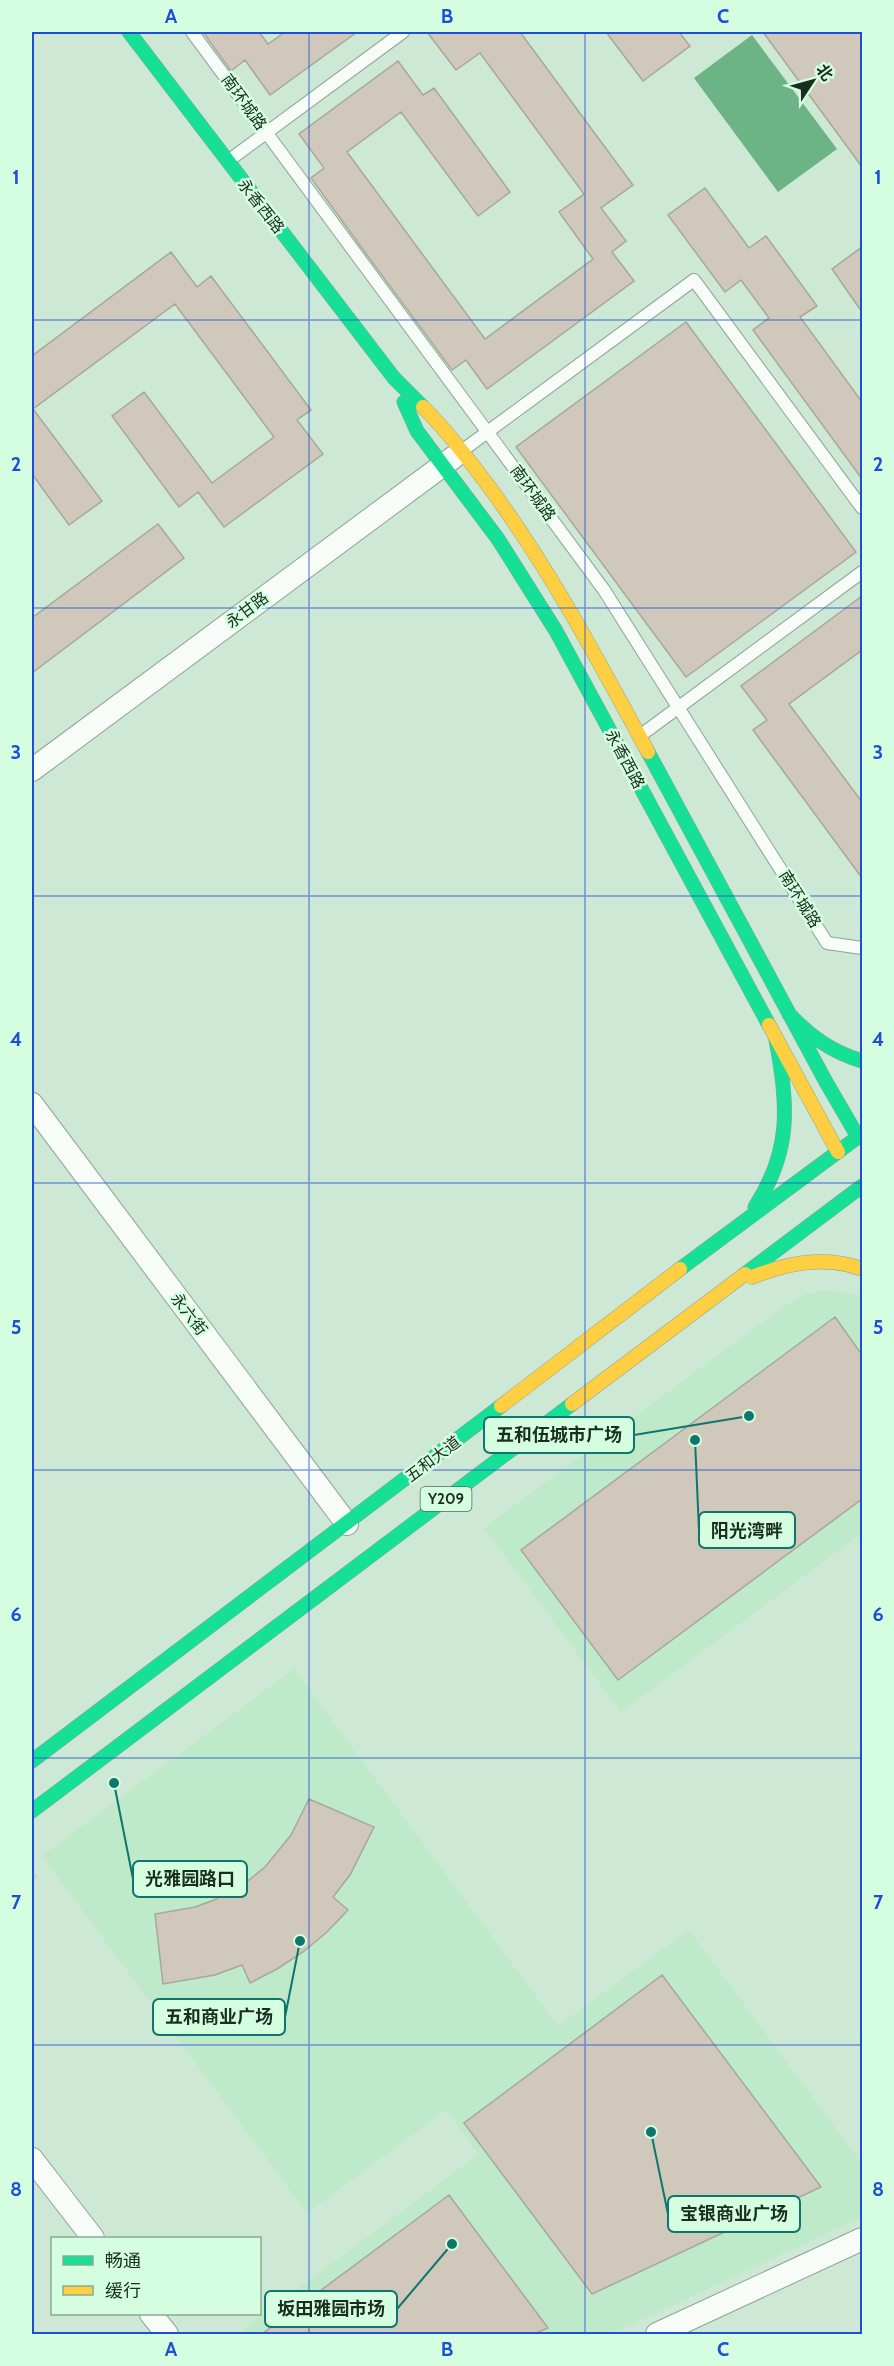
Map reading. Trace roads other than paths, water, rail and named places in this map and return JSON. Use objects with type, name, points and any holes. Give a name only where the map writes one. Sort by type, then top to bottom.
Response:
[{"type":"main road","name":"永香西路","points":[[129,32],[394,378],[449,433],[525,536],[552,578],[789,1014],[861,1138]]},
{"type":"main road","name":"永香西路","points":[[394,378],[417,431],[498,538],[556,631],[841,1156]]},
{"type":"main road","points":[[789,1014],[809,1036],[824,1047],[844,1057],[862,1061]]},
{"type":"main road","points":[[736,1226],[769,1189],[782,1150],[785,1101],[776,1040]]},
{"type":"main road","name":"五和大道","points":[[32,1761],[704,1258],[736,1226],[841,1156],[861,1138]]},
{"type":"main road","name":"Y209","points":[[32,1811],[726,1284],[860,1186]]},
{"type":"main road","points":[[726,1284],[809,1262],[834,1262],[862,1269]]},
{"type":"street","name":"永甘路","points":[[32,770],[462,450]]},
{"type":"street","name":"永六街","points":[[32,1104],[347,1524]]},
{"type":"street","points":[[32,2159],[92,2237]]},
{"type":"street","points":[[657,2334],[862,2239]]},
{"type":"street","points":[[153,2315],[167,2334]]},
{"type":"lane","name":"南环城路","points":[[192,32],[604,590],[827,943],[862,948]]},
{"type":"lane","points":[[227,162],[403,32]]},
{"type":"lane","points":[[462,450],[694,280],[862,508]]},
{"type":"lane","points":[[639,736],[862,573]]},
{"type":"place","name":"五和伍城市广场","points":[[749,1416]]},
{"type":"place","name":"阳光湾畔","points":[[695,1440]]},
{"type":"place","name":"光雅园路口","points":[[114,1783]]},
{"type":"place","name":"五和商业广场","points":[[300,1941]]},
{"type":"place","name":"宝银商业广场","points":[[651,2132]]},
{"type":"place","name":"坂田雅园市场","points":[[452,2244]]}]
